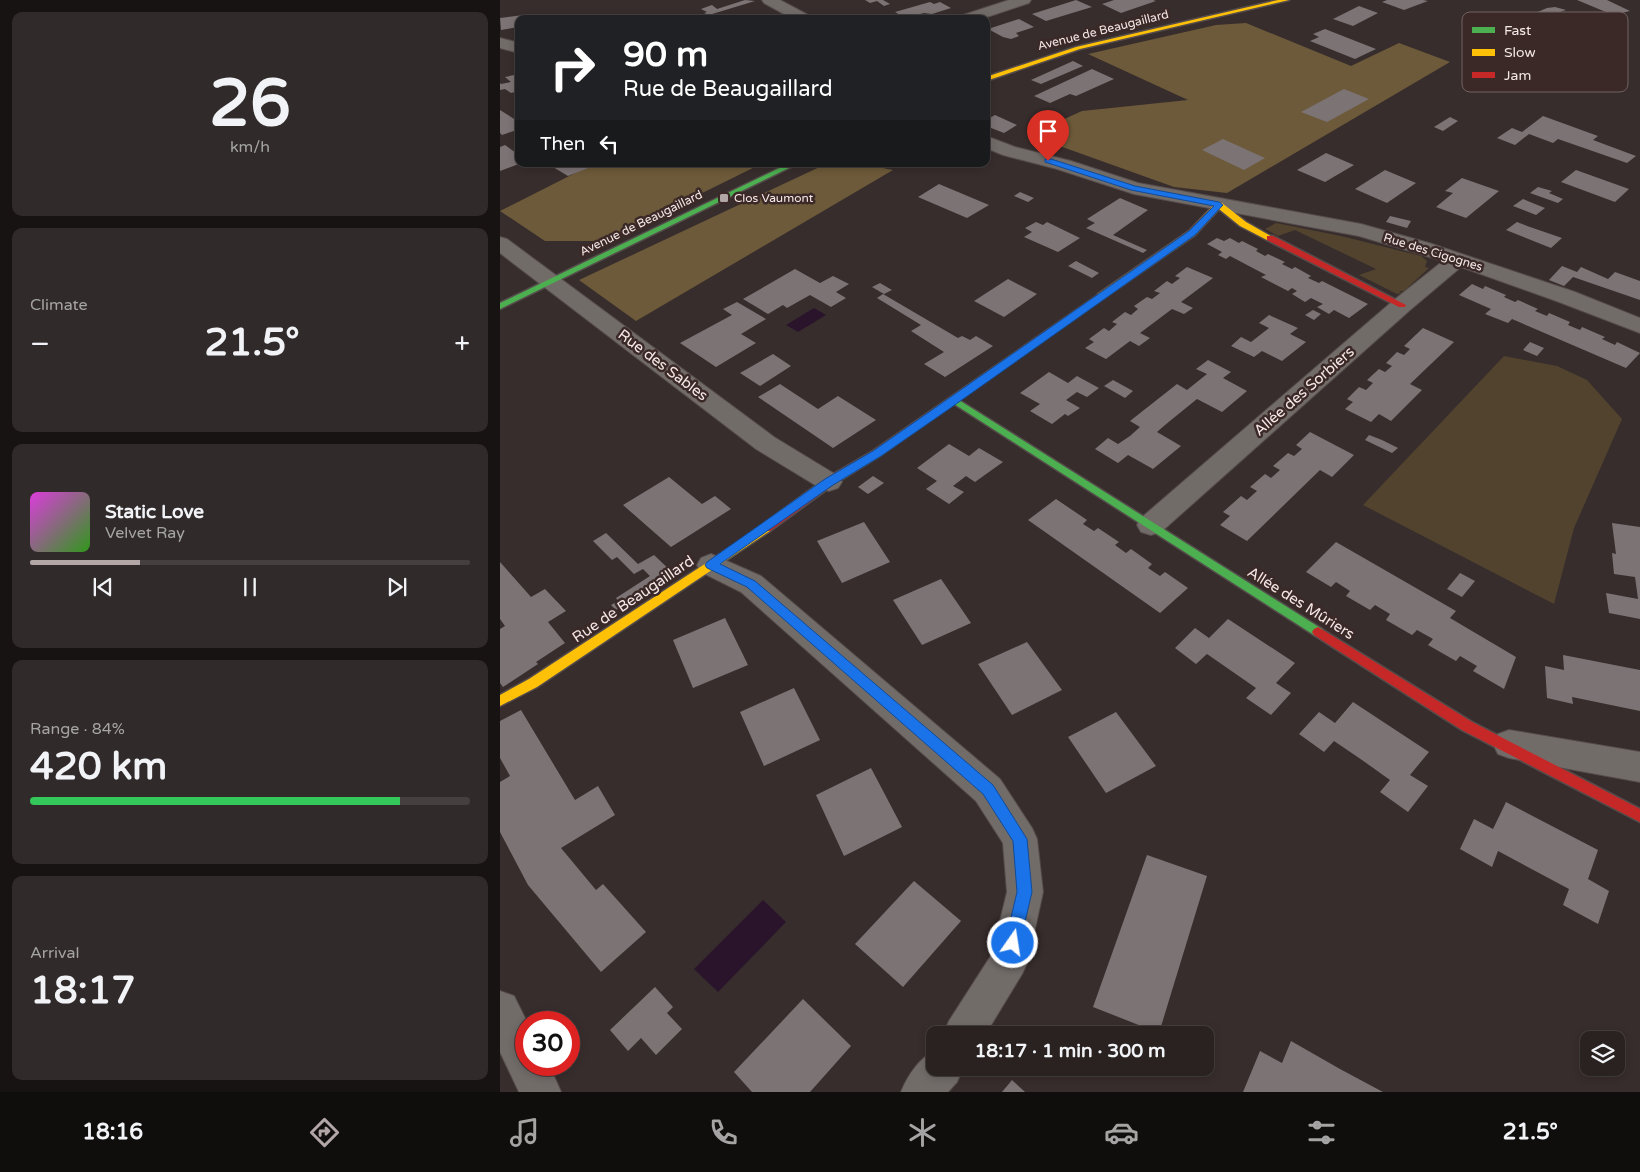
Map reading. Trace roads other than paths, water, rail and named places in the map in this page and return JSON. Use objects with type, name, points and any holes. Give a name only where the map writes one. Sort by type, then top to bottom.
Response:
[{"type":"street","points":[[769,0],[797,15]]},
{"type":"street","points":[[977,15],[1024,0]]},
{"type":"street","name":"Avenue de Beaugaillard","points":[[990,78],[1078,48],[1286,0]]},
{"type":"street","points":[[500,43],[515,47]]},
{"type":"street","name":"Rue des Cigognes","points":[[990,143],[1009,151],[1064,164],[1134,188],[1361,230],[1458,259],[1567,297],[1640,326]]},
{"type":"street","name":"Avenue de Beaugaillard","points":[[500,306],[787,167]]},
{"type":"street","name":"Rue des Cigognes","points":[[1219,205],[1243,224],[1402,305]]},
{"type":"street","name":"Rue de Beaugaillard","points":[[500,701],[533,683],[711,565],[829,482],[877,454],[1192,233],[1219,205]]},
{"type":"street","name":"Rue des Sables","points":[[500,243],[553,281],[765,443],[829,482]]},
{"type":"street","name":"Allée des Sorbiers","points":[[1151,525],[1402,305],[1458,259]]},
{"type":"street","name":"Allée des Mûriers","points":[[954,400],[1467,726],[1640,816]]},
{"type":"street","points":[[711,565],[751,584],[988,790],[1020,839],[1024,892],[1009,960],[969,1026]]},
{"type":"street","points":[[1498,742],[1640,767]]},
{"type":"street","points":[[500,1010],[515,1040]]},
{"type":"street","points":[[533,1076],[541,1092]]},
{"type":"street","points":[[921,1092],[936,1076]]},
{"type":"place","name":"Clos Vaumont","points":[[724,198]]}]
